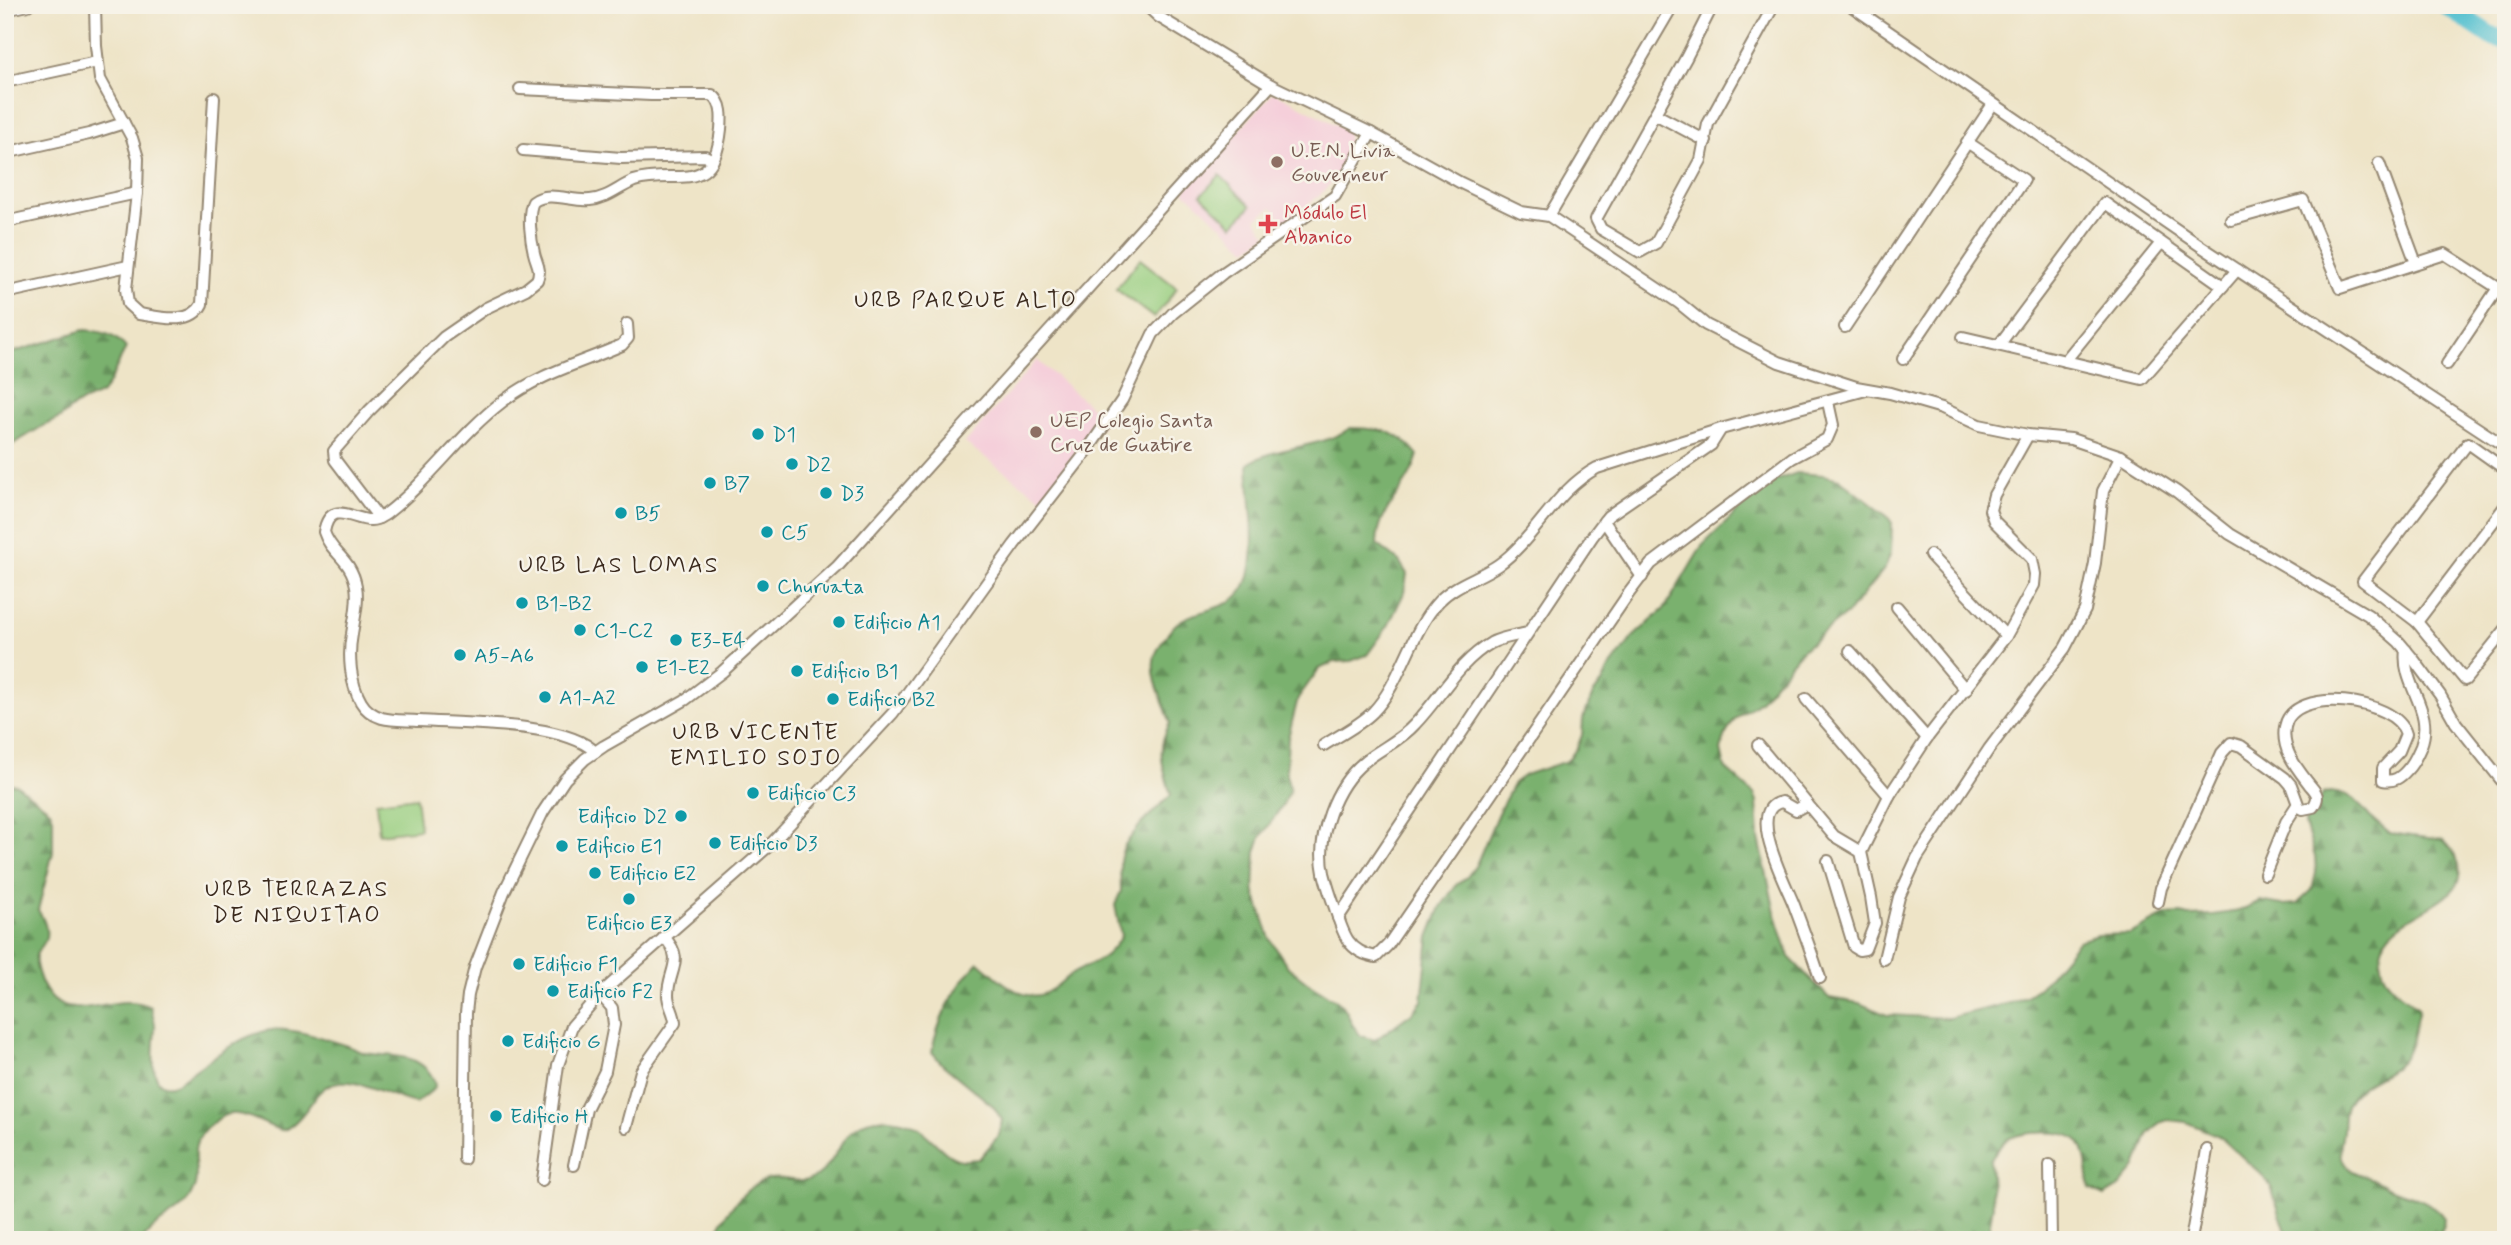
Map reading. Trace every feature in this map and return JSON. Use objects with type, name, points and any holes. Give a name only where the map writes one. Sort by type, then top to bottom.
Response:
[{"type":"street","points":[[5,10],[27,5]]},
{"type":"street","points":[[95,5],[100,79],[137,150],[137,192],[126,297],[135,313],[185,317],[198,310],[204,292],[214,98]]},
{"type":"street","points":[[1146,5],[1159,17],[1271,85],[1371,133],[1461,183],[1521,212],[1549,216],[1679,303],[1706,325],[1779,362],[1942,408],[1979,425],[2028,435],[2071,439],[2121,456],[2177,492],[2230,534],[2368,615],[2406,650],[2440,695],[2456,723],[2506,786]]},
{"type":"street","points":[[1549,216],[1673,5]]},
{"type":"street","points":[[1713,5],[1597,219],[1601,229],[1635,250],[1645,251],[1656,243],[1700,160],[1708,124],[1774,5]]},
{"type":"street","points":[[1850,5],[2237,270],[2506,447]]},
{"type":"street","points":[[5,82],[97,62]]},
{"type":"street","points":[[464,1159],[466,1013],[475,967],[504,892],[543,812],[565,779],[596,752],[685,700],[722,672],[837,568],[1271,85]]},
{"type":"street","points":[[379,518],[335,460],[334,451],[369,411],[444,337],[486,308],[526,289],[537,280],[540,269],[534,252],[529,216],[533,202],[549,196],[592,201],[641,180],[693,177],[713,160],[719,149],[722,118],[719,102],[712,96],[520,89]]},
{"type":"street","points":[[1844,327],[1993,104]]},
{"type":"street","points":[[1655,114],[1706,141]]},
{"type":"street","points":[[5,153],[124,123]]},
{"type":"street","points":[[542,1180],[558,1065],[572,1026],[600,994],[771,844],[893,713],[1122,400],[1153,334],[1173,313],[1223,273],[1335,196],[1371,133]]},
{"type":"street","points":[[1903,359],[2024,180],[1967,142]]},
{"type":"street","points":[[523,150],[621,158],[705,156],[713,160]]},
{"type":"street","points":[[2379,163],[2416,263]]},
{"type":"street","points":[[5,222],[137,192]]},
{"type":"street","points":[[2231,220],[2303,200],[2340,288],[2445,254],[2502,290],[2447,365]]},
{"type":"street","points":[[1999,345],[2105,203],[2223,286]]},
{"type":"street","points":[[2065,361],[2161,243]]},
{"type":"street","points":[[5,293],[128,265]]},
{"type":"street","points":[[1963,337],[2142,379],[2237,270]]},
{"type":"street","points":[[596,752],[582,741],[564,735],[529,729],[385,718],[373,714],[363,706],[350,664],[357,600],[355,580],[348,563],[324,532],[328,521],[339,513],[370,520],[379,518],[415,489],[455,446],[502,402],[550,373],[622,345],[628,338],[627,324]]},
{"type":"street","points":[[1324,745],[1372,713],[1424,620],[1440,600],[1459,585],[1497,566],[1516,550],[1580,477],[1597,468],[1721,429],[1869,389]]},
{"type":"street","points":[[1527,633],[1494,642],[1475,654],[1455,673],[1404,736],[1349,775],[1338,792],[1325,828],[1323,870],[1349,944],[1363,955],[1376,957],[1388,945],[1651,564],[1792,458],[1827,439],[1833,425],[1828,402]]},
{"type":"street","points":[[1338,918],[1604,521],[1711,445],[1721,429]]},
{"type":"street","points":[[1828,861],[1854,947],[1858,950],[1865,948],[1875,923],[1861,852],[1889,796],[1927,738],[2006,636],[2034,585],[2032,559],[1994,521],[1990,505],[2028,435]]},
{"type":"street","points":[[2506,470],[2468,443],[2363,581],[2417,622],[2465,680],[2506,629]]},
{"type":"street","points":[[1884,958],[1899,897],[1917,858],[1989,749],[2065,648],[2085,610],[2095,563],[2103,491],[2121,456]]},
{"type":"street","points":[[2417,622],[2506,505]]},
{"type":"street","points":[[1604,521],[1642,577]]},
{"type":"street","points":[[1930,555],[2006,636]]},
{"type":"street","points":[[1897,607],[1966,690]]},
{"type":"street","points":[[1850,650],[1927,738]]},
{"type":"street","points":[[2158,902],[2161,888],[2225,747],[2234,743],[2241,746],[2285,778],[2291,785],[2297,805],[2303,809],[2313,807],[2316,793],[2293,764],[2285,742],[2286,721],[2291,713],[2302,705],[2333,701],[2360,704],[2374,707],[2397,719],[2406,734],[2399,751],[2383,768],[2383,780],[2395,780],[2410,766],[2425,735],[2425,720],[2411,683],[2405,659],[2406,650]]},
{"type":"street","points":[[1806,699],[1889,796]]},
{"type":"street","points":[[1758,745],[1834,836],[1861,852]]},
{"type":"street","points":[[1807,804],[1796,810],[1782,802],[1774,804],[1769,810],[1767,835],[1774,861],[1792,899],[1820,978]]},
{"type":"street","points":[[2264,874],[2286,822],[2297,805]]},
{"type":"street","points":[[626,1127],[641,1071],[675,1023],[668,992],[676,958],[675,950],[664,937]]},
{"type":"street","points":[[574,1166],[586,1109],[605,1071],[614,1025],[612,1008],[600,994]]},
{"type":"street","points":[[2191,1240],[2207,1150]]},
{"type":"street","points":[[2050,1165],[2051,1240]]},
{"type":"shaded area","name":"U.E.N. Livia Gouverneur","points":[[1274,92],[1348,131],[1348,151],[1338,173],[1325,190],[1305,208],[1284,223],[1272,207],[1256,219],[1267,235],[1247,249],[1184,191]]},
{"type":"shaded area","name":"UEP Colegio Santa Cruz de Guatire","points":[[1037,360],[1106,420],[1044,500],[965,443]]},
{"type":"green space","points":[[1220,175],[1251,206],[1233,225],[1201,195]]},
{"type":"green space","points":[[1140,259],[1177,288],[1154,318],[1116,289]]},
{"type":"green space","points":[[84,330],[107,334],[126,348],[108,385],[101,394],[77,404],[60,418],[5,449],[5,355]]},
{"type":"green space","points":[[1350,428],[1396,435],[1418,455],[1408,479],[1382,519],[1377,544],[1399,561],[1407,574],[1404,593],[1388,626],[1367,655],[1351,661],[1334,662],[1319,669],[1298,698],[1288,738],[1286,774],[1290,790],[1261,837],[1256,852],[1254,890],[1270,939],[1288,967],[1336,1000],[1346,1010],[1361,1036],[1375,1040],[1413,1012],[1422,1001],[1429,937],[1441,907],[1456,885],[1467,877],[1476,865],[1514,783],[1525,775],[1567,761],[1577,748],[1582,735],[1583,719],[1593,694],[1603,682],[1608,670],[1633,637],[1665,608],[1702,546],[1745,504],[1774,481],[1797,473],[1823,475],[1839,479],[1888,517],[1892,523],[1891,552],[1885,568],[1848,613],[1802,650],[1760,701],[1735,719],[1721,750],[1725,768],[1754,794],[1757,802],[1759,838],[1774,908],[1789,957],[1829,998],[1859,1003],[1887,1015],[1949,1018],[2009,1003],[2040,987],[2078,941],[2098,935],[2130,934],[2166,915],[2213,915],[2239,911],[2260,901],[2282,905],[2297,904],[2312,890],[2316,873],[2315,857],[2305,824],[2306,817],[2324,793],[2347,795],[2389,833],[2443,840],[2458,862],[2460,878],[2452,891],[2402,924],[2388,937],[2381,954],[2384,975],[2395,989],[2419,1009],[2411,1042],[2402,1060],[2358,1090],[2347,1103],[2340,1147],[2343,1161],[2352,1171],[2426,1202],[2438,1211],[2444,1218],[2443,1227],[2436,1240],[2296,1240],[2286,1232],[2271,1187],[2261,1174],[2219,1136],[2186,1122],[2168,1120],[2159,1123],[2148,1135],[2136,1167],[2119,1187],[2104,1196],[2090,1189],[2081,1145],[2072,1137],[2044,1133],[2008,1139],[1990,1160],[1993,1206],[1987,1240],[715,1240],[728,1212],[752,1187],[770,1179],[805,1181],[817,1176],[861,1123],[873,1119],[889,1119],[909,1123],[949,1155],[964,1160],[979,1159],[999,1135],[1002,1120],[993,1106],[943,1065],[932,1052],[938,1028],[949,1004],[979,962],[1011,988],[1021,993],[1040,995],[1053,989],[1071,974],[1101,959],[1116,944],[1121,936],[1115,905],[1121,891],[1120,860],[1124,846],[1141,824],[1171,795],[1162,759],[1165,733],[1170,723],[1155,676],[1154,661],[1157,651],[1177,623],[1226,604],[1242,592],[1247,582],[1251,569],[1253,540],[1248,464],[1273,453],[1325,440]]},
{"type":"green space","points":[[5,783],[17,785],[50,810],[53,818],[53,852],[38,910],[46,929],[45,941],[36,958],[41,981],[51,997],[62,1005],[75,1008],[136,1002],[151,1007],[155,1026],[154,1068],[160,1083],[177,1083],[234,1044],[258,1033],[278,1030],[319,1037],[365,1053],[413,1060],[428,1071],[435,1088],[416,1103],[365,1085],[339,1082],[327,1086],[298,1119],[284,1130],[237,1114],[222,1117],[211,1124],[197,1143],[195,1184],[187,1201],[152,1229],[143,1240],[5,1240]]},
{"type":"green space","points":[[416,797],[420,829],[379,834],[376,802]]},
{"type":"waterway","points":[[2445,5],[2491,36],[2506,40]]},
{"type":"place","name":"U.E.N. Livia Gouverneur","points":[[1277,162]]},
{"type":"place","name":"Módulo El Abanico","points":[[1268,224]]},
{"type":"place","name":"UEP Colegio Santa Cruz de Guatire","points":[[1036,432]]},
{"type":"place","name":"D1","points":[[758,434]]},
{"type":"place","name":"D2","points":[[792,464]]},
{"type":"place","name":"B7","points":[[710,483]]},
{"type":"place","name":"D3","points":[[826,493]]},
{"type":"place","name":"B5","points":[[621,513]]},
{"type":"place","name":"C5","points":[[767,532]]},
{"type":"place","name":"Churuata","points":[[763,586]]},
{"type":"place","name":"B1-B2","points":[[522,603]]},
{"type":"place","name":"Edificio A1","points":[[839,622]]},
{"type":"place","name":"C1-C2","points":[[580,630]]},
{"type":"place","name":"E3-E4","points":[[676,640]]},
{"type":"place","name":"A5-A6","points":[[460,655]]},
{"type":"place","name":"E1-E2","points":[[642,667]]},
{"type":"place","name":"Edificio B1","points":[[797,671]]},
{"type":"place","name":"A1-A2","points":[[545,697]]},
{"type":"place","name":"Edificio B2","points":[[833,699]]},
{"type":"place","name":"Edificio C3","points":[[753,793]]},
{"type":"place","name":"Edificio D2","points":[[681,816]]},
{"type":"place","name":"Edificio D3","points":[[715,843]]},
{"type":"place","name":"Edificio E1","points":[[562,846]]},
{"type":"place","name":"Edificio E2","points":[[595,873]]},
{"type":"place","name":"Edificio E3","points":[[629,899]]},
{"type":"place","name":"Edificio F1","points":[[519,964]]},
{"type":"place","name":"Edificio F2","points":[[553,991]]},
{"type":"place","name":"Edificio G","points":[[508,1041]]},
{"type":"place","name":"Edificio H","points":[[496,1116]]},
{"type":"district","name":"URB PARQUE ALTO","points":[[966,299]]},
{"type":"district","name":"URB LAS LOMAS","points":[[619,564]]},
{"type":"district","name":"URB VICENTE EMILIO SOJO","points":[[756,744]]},
{"type":"district","name":"URB TERRAZAS DE NIQUITAO","points":[[297,901]]}]
